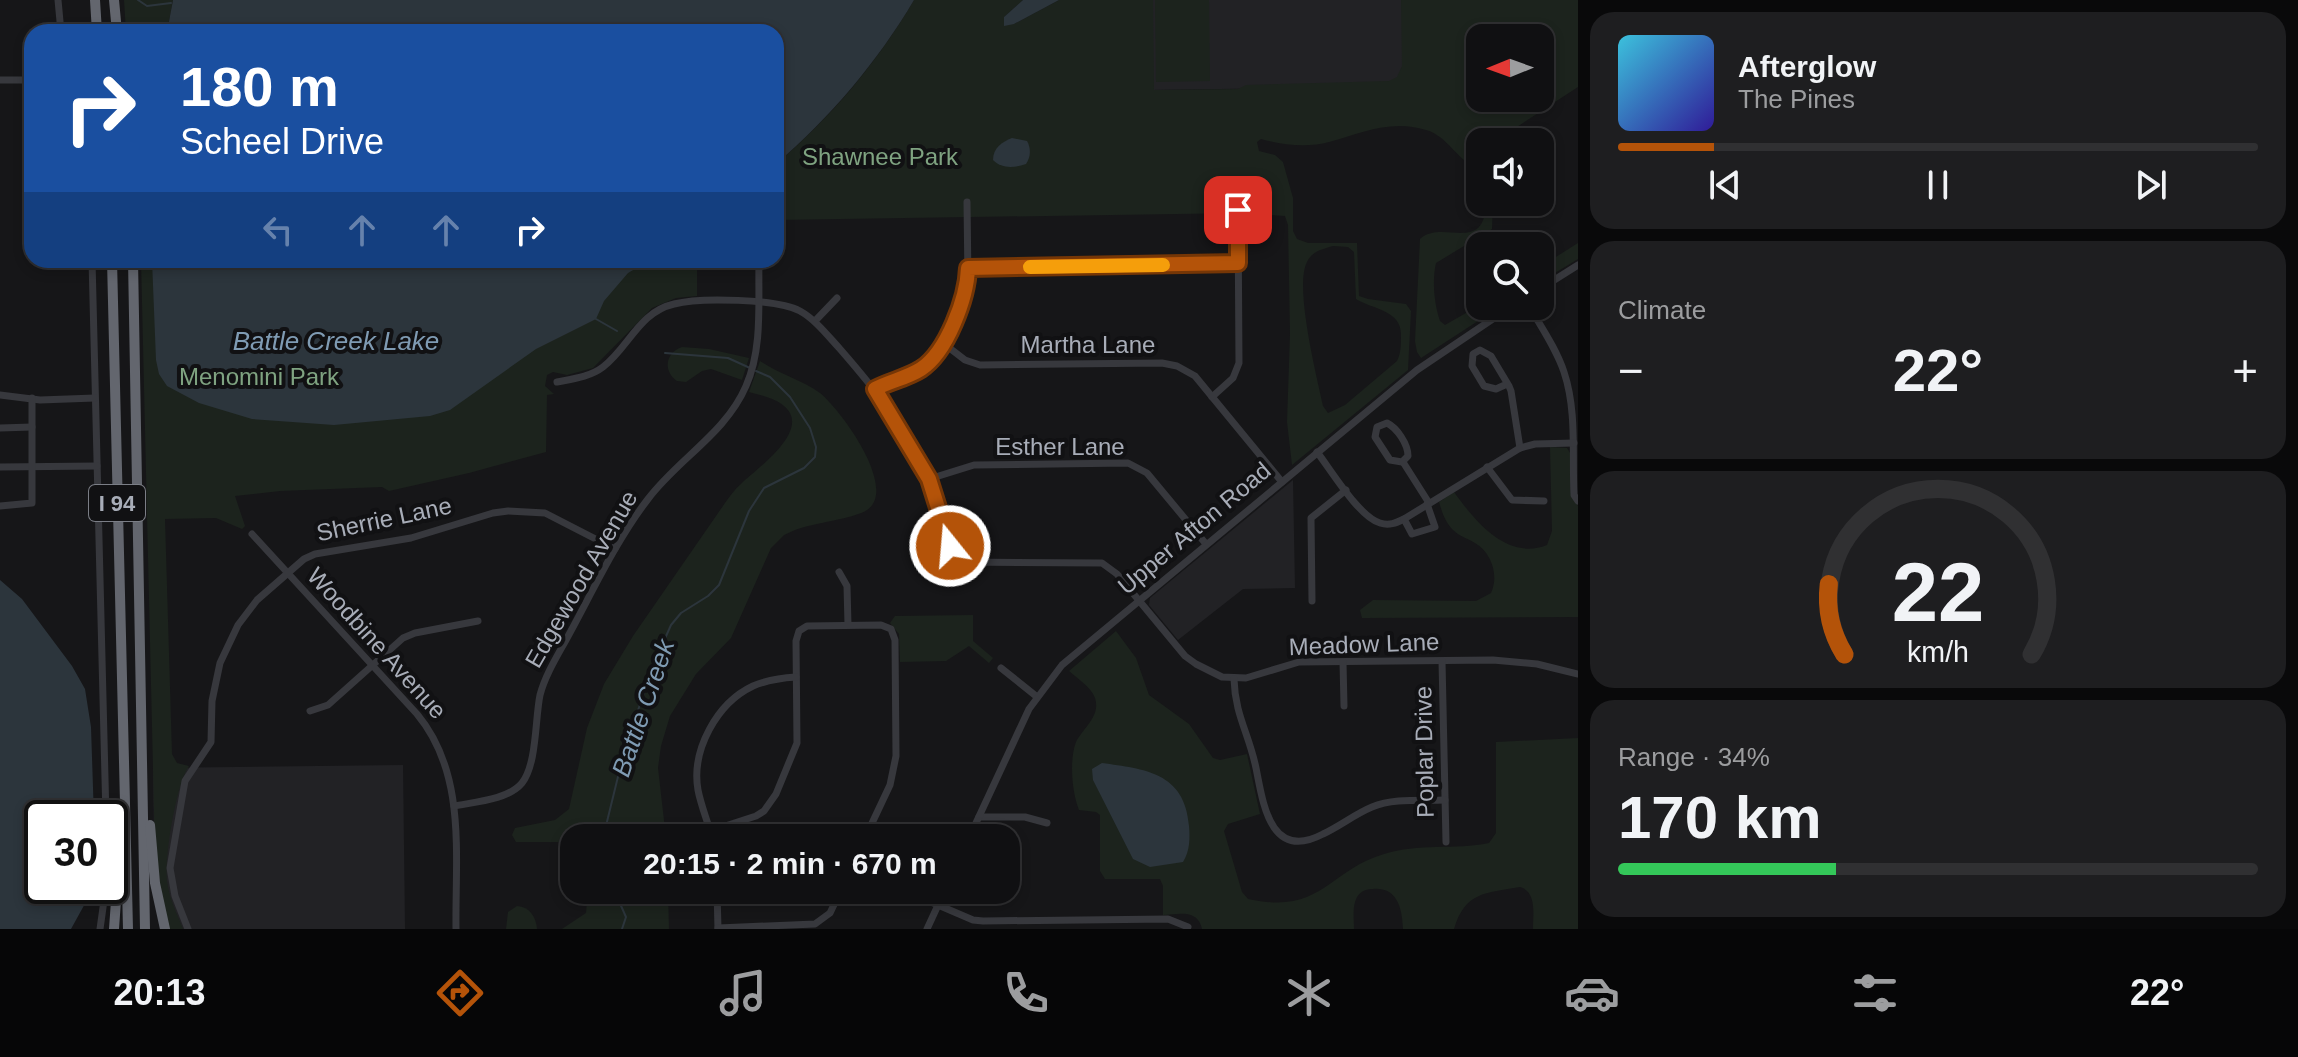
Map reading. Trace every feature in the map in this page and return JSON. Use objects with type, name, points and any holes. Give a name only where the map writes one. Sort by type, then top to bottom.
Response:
[{"type":"highway","points":[[95,0],[96,24]]},
{"type":"highway","points":[[114,0],[116,24]]},
{"type":"highway","name":"I 94","points":[[112,268],[128,929]]},
{"type":"highway","name":"I 94","points":[[133,268],[145,929]]},
{"type":"highway","points":[[141,735],[155,883],[165,929]]},
{"type":"highway","points":[[114,929],[124,746]]},
{"type":"street","points":[[58,0],[60,24]]},
{"type":"street","points":[[0,80],[24,80]]},
{"type":"street","points":[[875,389],[919,370],[943,343],[965,292],[968,268],[967,202]]},
{"type":"street","points":[[1212,397],[1233,378],[1239,363],[1238,210]]},
{"type":"street","points":[[968,268],[1238,263]]},
{"type":"street","points":[[1554,280],[1578,265]]},
{"type":"street","points":[[92,268],[106,800]]},
{"type":"street","name":"Edgewood Avenue","points":[[454,806],[502,795],[517,788],[526,777],[545,681],[615,549],[663,481],[730,414],[750,378],[754,364],[759,268]]},
{"type":"street","points":[[815,321],[837,298]]},
{"type":"street","points":[[557,382],[601,369],[646,318],[663,307],[697,301],[790,306],[815,321],[875,389],[929,479],[950,546],[958,559],[969,563],[1102,563],[1117,574],[1185,656],[1211,673],[1234,679],[1234,702],[1253,754],[1264,810],[1272,827],[1279,833],[1306,841],[1323,835],[1374,806],[1397,801],[1445,800]]},
{"type":"street","name":"Upper Afton Road","points":[[976,824],[1036,696],[1065,661],[1417,370],[1491,320]]},
{"type":"street","points":[[1537,320],[1564,371],[1572,405],[1574,493],[1578,501]]},
{"type":"street","name":"Martha Lane","points":[[943,343],[965,360],[980,365],[1162,363],[1177,366],[1195,376],[1282,482]]},
{"type":"street","points":[[1507,384],[1495,389],[1484,386],[1472,365],[1473,354],[1480,350],[1489,353],[1507,384],[1512,396],[1520,448]]},
{"type":"street","points":[[0,395],[95,398]]},
{"type":"street","points":[[0,506],[31,504],[32,398]]},
{"type":"street","points":[[1380,424],[1393,426],[1407,447],[1408,456],[1403,462],[1392,462],[1376,439],[1375,431],[1380,424]]},
{"type":"street","points":[[0,428],[32,427]]},
{"type":"street","points":[[1317,452],[1364,513],[1376,522],[1390,524],[1404,519],[1520,448],[1533,444],[1574,443]]},
{"type":"street","points":[[1403,462],[1428,504],[1435,527],[1412,534],[1404,519]]},
{"type":"street","name":"Esther Lane","points":[[929,479],[974,465],[1128,463],[1147,473],[1206,544]]},
{"type":"street","points":[[0,467],[97,466]]},
{"type":"street","points":[[1487,467],[1512,500],[1544,501]]},
{"type":"street","points":[[1312,601],[1311,518],[1346,490]]},
{"type":"street","name":"Sherrie Lane","points":[[188,929],[173,888],[170,868],[185,781],[208,751],[211,742],[213,689],[225,649],[251,608],[288,573],[315,554],[411,538],[508,511],[545,513],[615,549]]},
{"type":"street","name":"Woodbine Avenue","points":[[252,534],[422,720],[437,742],[448,770],[454,806],[456,929]]},
{"type":"street","points":[[945,567],[958,559]]},
{"type":"street","points":[[839,572],[847,586],[848,625]]},
{"type":"street","points":[[310,711],[326,706],[395,644],[415,633],[478,621]]},
{"type":"street","points":[[737,824],[764,811],[776,794],[797,743],[796,641],[799,631],[807,626],[848,625],[887,626],[895,640],[896,756],[890,785],[872,824]]},
{"type":"street","name":"Poplar Drive","points":[[1442,661],[1446,842]]},
{"type":"street","name":"Meadow Lane","points":[[1234,679],[1256,676],[1299,662],[1511,661],[1578,674]]},
{"type":"street","points":[[1343,662],[1344,706]]},
{"type":"street","points":[[1001,668],[1036,696]]},
{"type":"street","points":[[708,824],[697,781],[702,746],[714,723],[727,705],[749,687],[796,677]]},
{"type":"street","points":[[979,817],[1025,817],[1047,823]]},
{"type":"street","points":[[100,929],[103,904]]},
{"type":"street","points":[[717,904],[718,929],[815,924],[830,913],[834,904]]},
{"type":"street","points":[[934,904],[973,920],[994,923],[1168,919],[1188,927]]},
{"type":"street","points":[[927,929],[938,906]]},
{"type":"shaded area","points":[[1150,0],[1410,0],[1411,86],[1151,90]]},
{"type":"shaded area","points":[[1293,480],[1295,588],[1243,589],[1178,640],[1149,605],[1150,598]]},
{"type":"shaded area","points":[[403,765],[405,929],[168,929],[154,834],[153,768]]},
{"type":"green space","points":[[124,0],[173,0],[168,24],[126,24]]},
{"type":"green space","name":"Shawnee Park","points":[[914,0],[1023,0],[1004,17],[1014,24],[1059,0],[1153,0],[1154,90],[1389,81],[1397,77],[1402,66],[1401,0],[1578,0],[1578,87],[1554,103],[1554,24],[1466,24],[1466,112],[1540,112],[1515,128],[1466,128],[1466,162],[1434,133],[1413,127],[1377,128],[1312,145],[1261,139],[1257,142],[1259,151],[1275,155],[1283,162],[1293,198],[1293,231],[1297,239],[1308,243],[1357,243],[1359,296],[1406,304],[1411,311],[1408,370],[1292,465],[1287,422],[1290,334],[1288,225],[1285,216],[1242,213],[784,220],[784,157],[834,108],[869,67]],"holes":[[[1333,246],[1348,247],[1354,252],[1356,299],[1386,312],[1397,321],[1400,327],[1400,352],[1397,361],[1345,405],[1328,413],[1323,406],[1312,354],[1305,311],[1304,274],[1309,258],[1318,251]]]},
{"type":"green space","points":[[1155,0],[1209,0],[1210,81],[1156,82]]},
{"type":"green space","points":[[1492,216],[1492,229],[1470,232],[1478,228],[1484,218]]},
{"type":"green space","points":[[1439,232],[1466,232],[1466,245],[1436,263],[1435,299],[1440,321],[1445,325],[1466,313],[1466,320],[1479,320],[1421,358],[1415,341],[1420,239]]},
{"type":"green space","points":[[1578,243],[1578,259],[1554,274],[1554,258]]},
{"type":"green space","name":"Menomini Park","points":[[141,268],[697,268],[697,296],[676,298],[652,308],[593,368],[567,375],[553,372],[547,375],[545,386],[554,394],[547,395],[546,452],[389,491],[382,487],[235,496],[245,526],[242,529],[216,518],[165,519],[172,754],[177,763],[189,766],[172,822],[167,881],[183,929],[168,929],[155,854]]},
{"type":"green space","points":[[682,347],[709,349],[749,358],[742,380],[711,369],[686,382],[677,381],[669,372],[668,362],[672,353]]},
{"type":"green space","points":[[760,361],[820,393],[840,415],[863,449],[876,485],[875,499],[861,513],[795,530],[784,535],[771,548],[731,638],[696,674],[670,716],[658,768],[664,824],[560,824],[560,842],[516,842],[512,835],[515,828],[555,820],[569,809],[587,728],[604,684],[633,636],[729,498],[787,437],[792,426],[791,416],[784,406],[749,392]]},
{"type":"green space","points":[[1550,447],[1567,448],[1570,453],[1571,495],[1578,506],[1578,617],[1362,618],[1360,610],[1373,600],[1476,601],[1491,593],[1494,572],[1490,559],[1481,547],[1453,530],[1443,513],[1439,502],[1454,492],[1482,526],[1506,543],[1532,549],[1547,545],[1552,531]]},
{"type":"green space","points":[[973,615],[973,641],[993,658],[989,663],[969,646],[946,661],[900,662],[899,634],[890,623],[895,616]]},
{"type":"green space","points":[[1116,631],[1136,658],[1149,695],[1189,724],[1213,758],[1220,760],[1247,754],[1260,814],[1228,824],[1224,831],[1242,892],[1248,899],[1273,902],[1309,896],[1365,861],[1384,854],[1489,843],[1496,833],[1496,742],[1578,738],[1578,929],[1533,929],[1532,899],[1520,887],[1487,893],[1470,901],[1454,929],[1403,929],[1397,901],[1388,892],[1373,889],[1357,897],[1354,929],[1202,929],[1192,916],[1163,915],[1163,886],[1160,879],[1105,879],[1100,871],[1100,815],[1079,810],[1072,776],[1076,742],[1096,710],[1095,698],[1091,690],[1069,671]]},
{"type":"green space","points":[[587,904],[668,904],[669,929],[562,929],[586,913]]},
{"type":"green space","points":[[517,906],[532,913],[537,929],[506,929],[508,912]]},
{"type":"water","points":[[173,0],[914,0],[852,88],[784,157],[784,24],[168,24]]},
{"type":"water","points":[[1023,0],[1059,0],[1014,24],[1004,26],[1004,17]]},
{"type":"water","points":[[1012,138],[1027,141],[1029,158],[1026,164],[1000,165],[993,160],[995,152]]},
{"type":"water","name":"Battle Creek Lake","points":[[152,268],[636,268],[628,273],[604,301],[596,319],[536,349],[450,410],[430,416],[334,425],[252,419],[199,403],[167,386],[159,374]]},
{"type":"water","points":[[0,580],[22,599],[72,666],[85,689],[91,727],[93,800],[24,800],[24,904],[85,904],[71,929],[0,929]]},
{"type":"water","points":[[1102,763],[1160,776],[1180,794],[1186,808],[1189,831],[1188,849],[1183,862],[1150,867],[1133,859],[1093,780],[1092,769]]},
{"type":"waterway","points":[[138,0],[147,6],[171,3]]},
{"type":"waterway","name":"Battle Creek","points":[[596,319],[617,331]]},
{"type":"waterway","name":"Battle Creek","points":[[665,353],[728,358],[750,368]]},
{"type":"waterway","name":"Battle Creek","points":[[606,824],[625,748],[671,625],[681,613],[719,585],[749,511],[764,488],[804,468],[815,457],[816,447],[810,428],[790,397],[770,377],[756,371]]},
{"type":"waterway","name":"Battle Creek","points":[[620,904],[626,917],[622,929]]},
{"type":"slow traffic","points":[[1030,267],[1163,265]]},
{"type":"route","points":[[950,546],[929,479],[875,389],[910,375],[934,357],[962,302],[968,268],[1238,263],[1238,210]]}]
